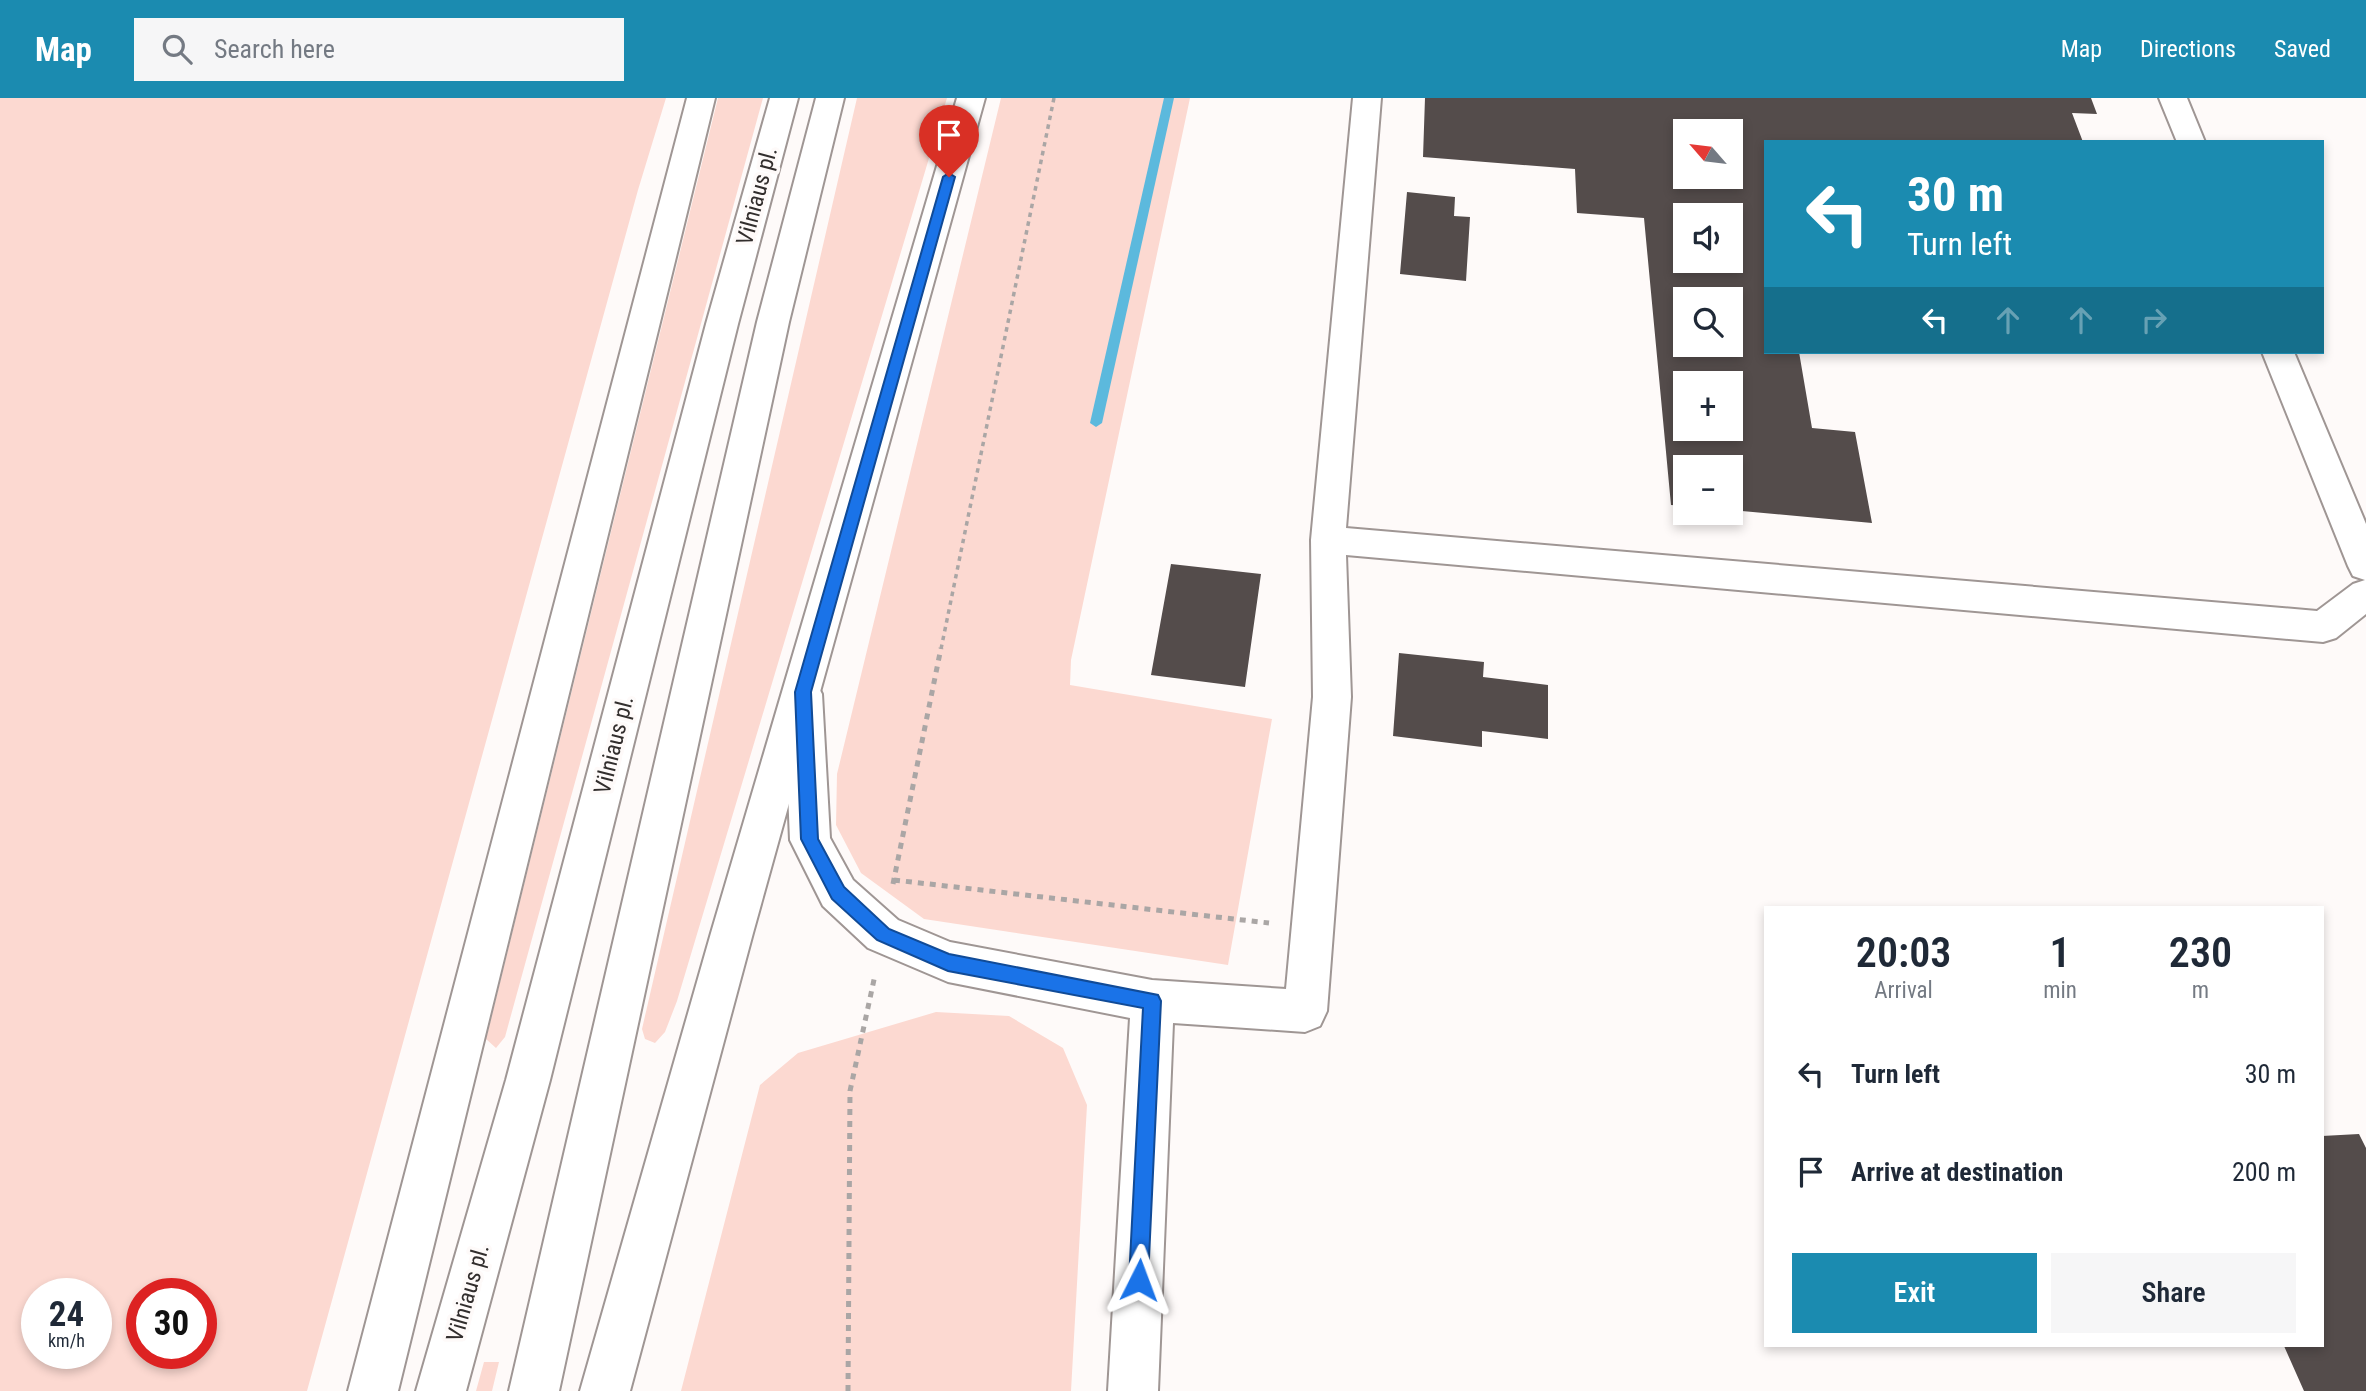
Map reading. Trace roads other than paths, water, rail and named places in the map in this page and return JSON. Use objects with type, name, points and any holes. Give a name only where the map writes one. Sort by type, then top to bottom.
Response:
[{"type":"main road","points":[[373,1391],[701,98]]},
{"type":"main road","name":"Vilniaus pl.","points":[[440,1391],[528,1080],[722,324],[784,98]]},
{"type":"main road","name":"Vilniaus pl.","points":[[534,1391],[770,335],[830,98]]},
{"type":"main road","points":[[605,1391],[971,98]]},
{"type":"main road","points":[[803,692],[810,839],[838,893],[883,934],[948,962],[1152,1001],[1305,1011],[1332,697],[1328,540],[1367,98]]},
{"type":"main road","points":[[2173,98],[2190,140]]},
{"type":"main road","points":[[2279,354],[2366,566]]},
{"type":"main road","points":[[1328,540],[2323,627],[2366,594]]},
{"type":"main road","points":[[1133,1391],[1152,1001]]},
{"type":"waterway","points":[[1096,423],[1169,98]]}]
